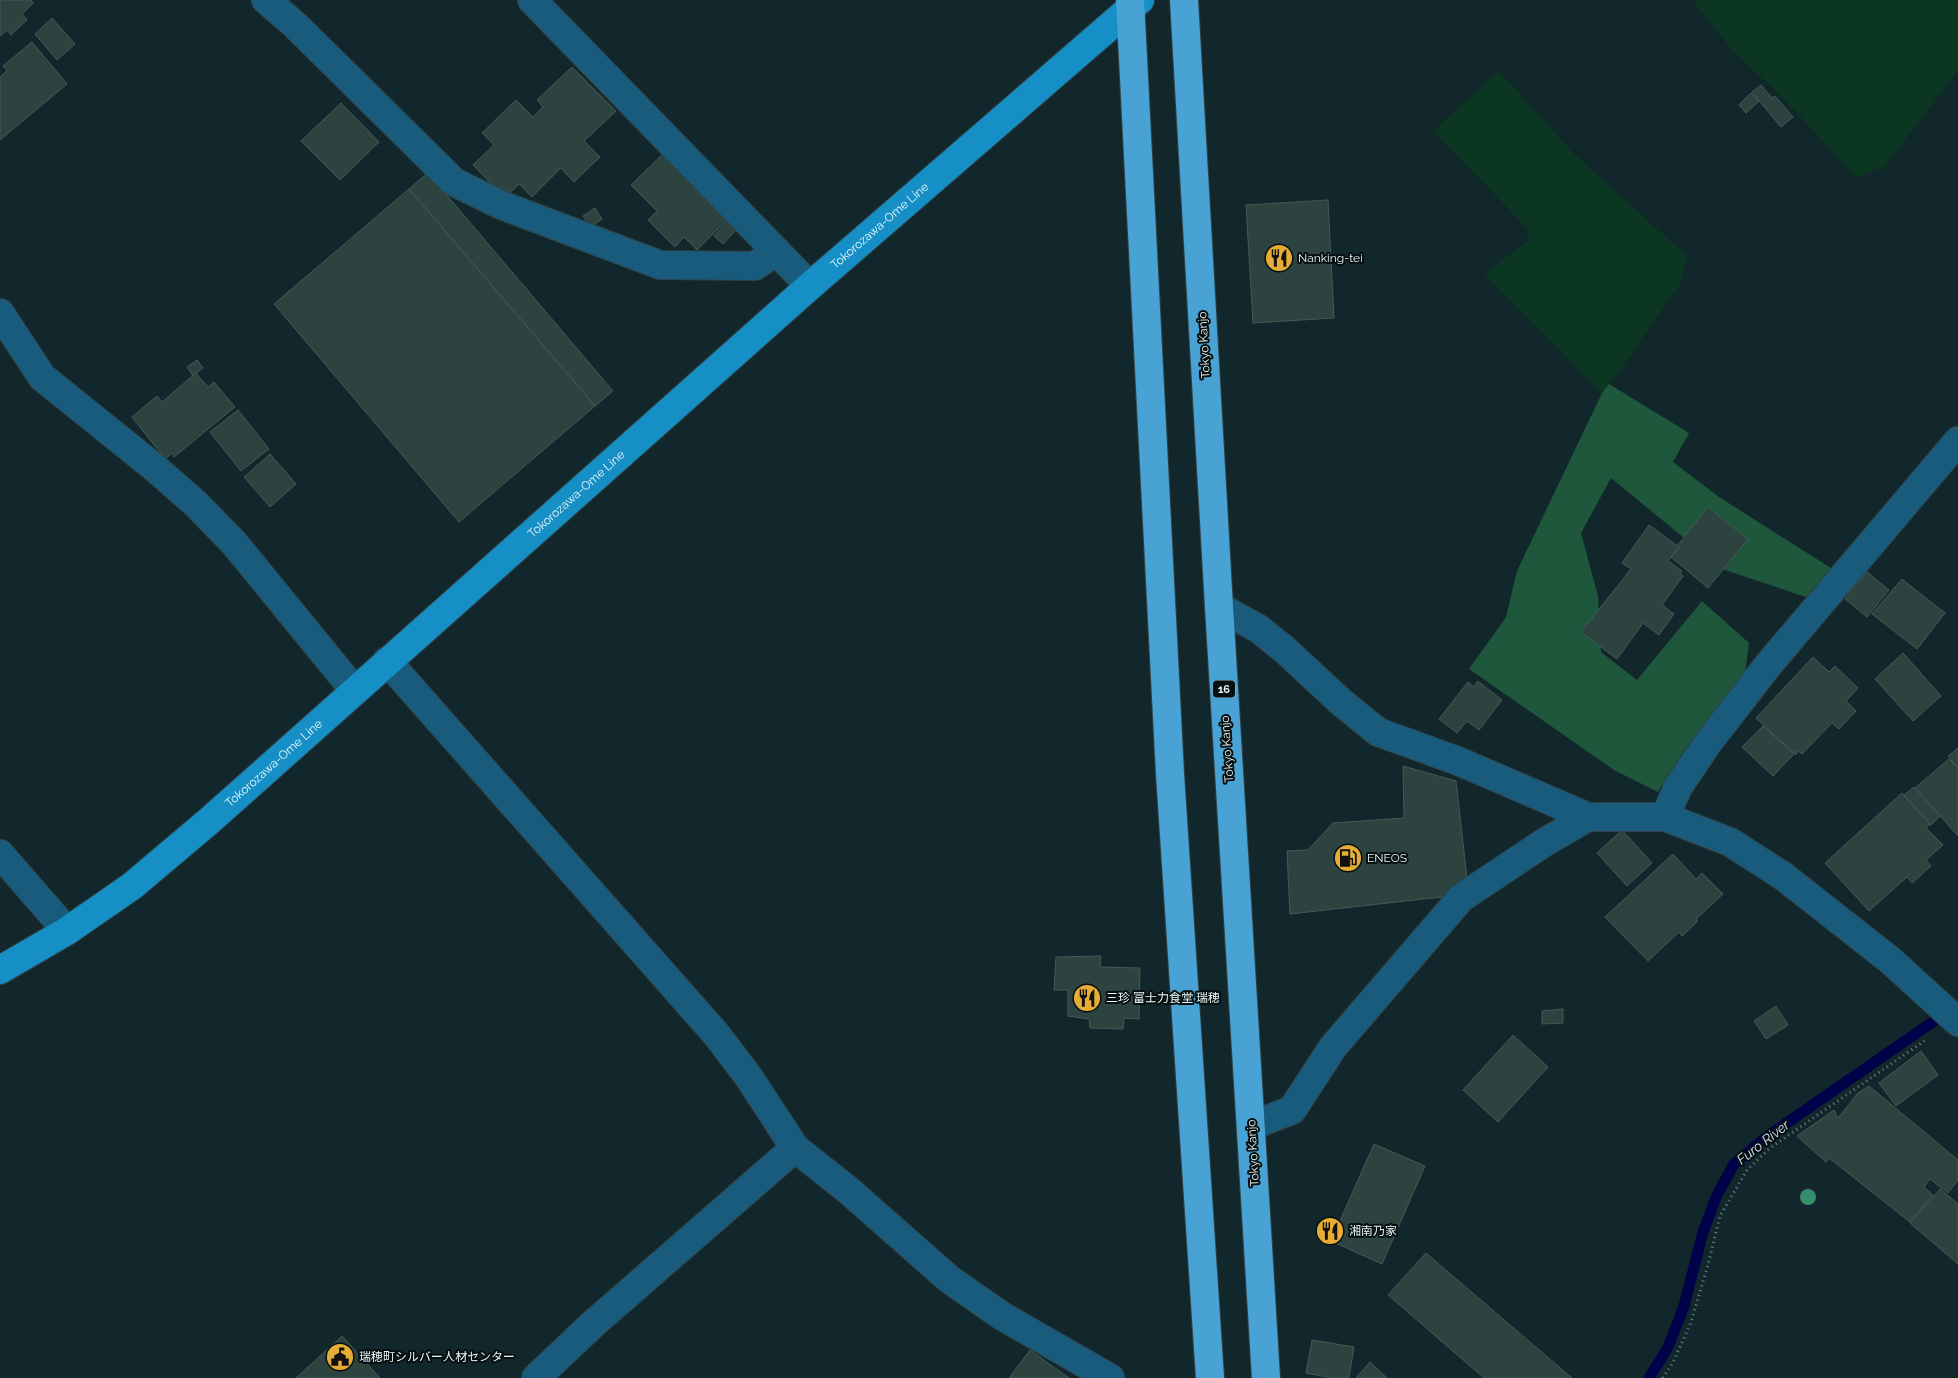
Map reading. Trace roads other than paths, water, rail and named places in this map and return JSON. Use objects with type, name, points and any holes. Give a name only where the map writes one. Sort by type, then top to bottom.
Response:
[{"type":"highway","name":"Tokyo Kanjo","points":[[1184,0],[1218,607],[1266,1378]]},
{"type":"highway","points":[[1133,3],[1170,774],[1210,1378]]},
{"type":"main road","name":"Tokorozawa-Ome Line","points":[[0,970],[67,931],[132,886],[209,821],[810,286],[1133,3]]},
{"type":"street","points":[[266,0],[302,32],[454,182],[501,205],[660,265],[755,266],[776,251]]},
{"type":"street","points":[[532,0],[810,286]]},
{"type":"street","points":[[0,314],[42,377],[155,468],[196,504],[234,543],[355,691]]},
{"type":"street","points":[[1665,817],[1678,787],[1702,752],[1769,664],[1958,441]]},
{"type":"street","points":[[1218,607],[1259,629],[1285,650],[1341,702],[1378,732],[1458,761],[1588,817],[1665,817],[1730,842],[1783,876],[1890,960],[1950,1015]]},
{"type":"street","points":[[387,661],[716,1034],[748,1076],[794,1148],[848,1190],[949,1279],[1002,1316],[1110,1378]]},
{"type":"street","points":[[1251,1126],[1292,1110],[1333,1047],[1461,898],[1545,842],[1588,817]]},
{"type":"street","points":[[0,854],[67,931]]},
{"type":"street","points":[[536,1378],[593,1324],[794,1148]]},
{"type":"waterway","name":"Furo River","points":[[1649,1378],[1668,1347],[1684,1306],[1703,1232],[1717,1195],[1734,1164],[1765,1138],[1947,1012]]},
{"type":"place","name":"Nanking-tei","points":[[1279,258]]},
{"type":"place","name":"ENEOS","points":[[1348,858]]},
{"type":"place","name":"三珍 富士力食堂 瑞穂","points":[[1087,998]]},
{"type":"place","name":"湘南乃家","points":[[1330,1231]]},
{"type":"place","name":"瑞穂町シルバー人材センター","points":[[340,1357]]}]
